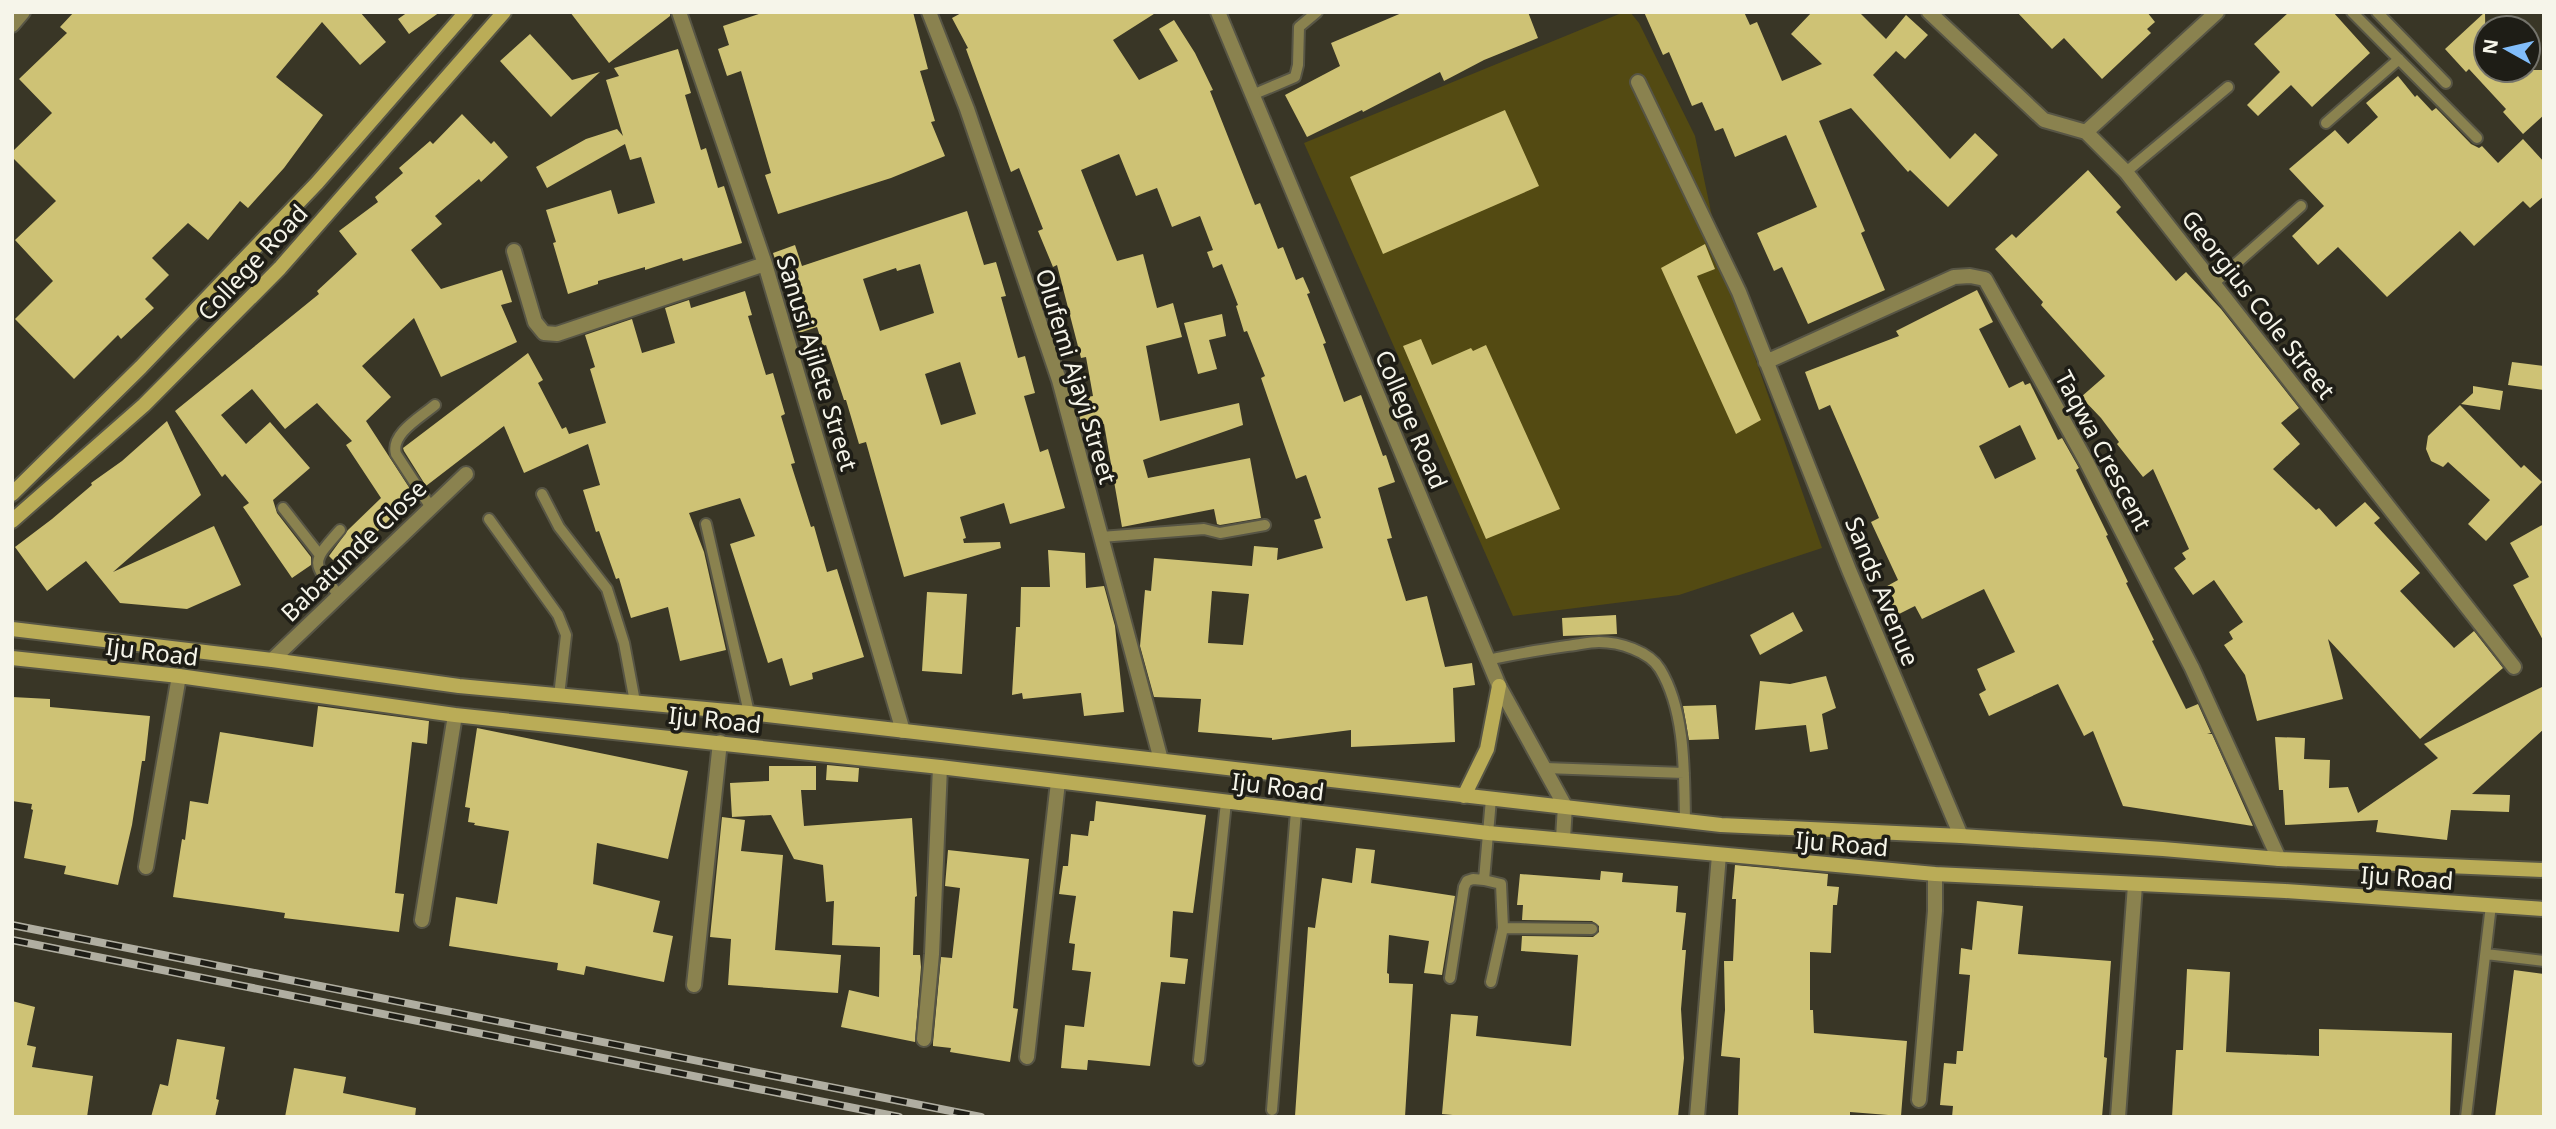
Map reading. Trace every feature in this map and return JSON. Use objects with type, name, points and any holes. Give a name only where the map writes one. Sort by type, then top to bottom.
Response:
[{"type":"main road","name":"College Road","points":[[12,494],[141,367],[317,183],[466,12]]},
{"type":"main road","name":"College Road","points":[[12,521],[144,405],[280,268],[504,12]]},
{"type":"main road","name":"Iju Road","points":[[12,629],[272,660],[458,686],[749,713],[1721,825],[1961,836],[2279,859],[2544,870]]},
{"type":"main road","name":"Iju Road","points":[[12,658],[179,676],[455,715],[940,767],[1488,833],[1935,874],[2285,891],[2544,908]]},
{"type":"main road","points":[[1464,796],[1487,749],[1499,686]]},
{"type":"street","points":[[12,25],[23,12]]},
{"type":"street","name":"Sanusi Ajilete Street","points":[[679,12],[765,264],[903,730]]},
{"type":"street","name":"Olufemi Ajayi Street","points":[[929,12],[967,110],[1059,380],[1161,760]]},
{"type":"street","name":"College Road","points":[[1218,12],[1499,686],[1565,806]]},
{"type":"street","points":[[1929,12],[2044,120],[2087,132],[2217,12]]},
{"type":"street","name":"Sands Avenue","points":[[1638,82],[1739,292],[1961,836]]},
{"type":"street","name":"Georgius Cole Street","points":[[2087,132],[2126,172],[2514,667]]},
{"type":"street","points":[[514,251],[535,322],[544,333],[557,334],[765,264]]},
{"type":"street","name":"Taqwa Crescent","points":[[1766,362],[1954,277],[1985,279],[2086,461],[2192,668],[2279,859]]},
{"type":"street","name":"Babatunde Close","points":[[272,660],[466,474]]},
{"type":"street","points":[[146,867],[179,676]]},
{"type":"street","points":[[422,920],[455,715]]},
{"type":"street","points":[[694,985],[720,742]]},
{"type":"street","points":[[925,1040],[932,954],[940,767]]},
{"type":"street","points":[[1027,1057],[1058,782]]},
{"type":"street","points":[[1563,838],[1565,806]]},
{"type":"street","points":[[1697,1117],[1719,855]]},
{"type":"street","points":[[1919,1100],[1936,911],[1935,874]]},
{"type":"street","points":[[2118,1117],[2135,885]]},
{"type":"lane","points":[[1252,95],[1295,77],[1299,27],[1317,12]]},
{"type":"lane","points":[[2353,12],[2477,138]]},
{"type":"lane","points":[[2377,12],[2446,83]]},
{"type":"lane","points":[[2326,123],[2399,59]]},
{"type":"lane","points":[[2126,172],[2228,87]]},
{"type":"lane","points":[[2213,284],[2301,206]]},
{"type":"lane","points":[[430,506],[394,447],[396,438],[435,405]]},
{"type":"lane","points":[[542,494],[559,527],[607,589],[624,643],[635,702]]},
{"type":"lane","points":[[283,508],[319,554]]},
{"type":"lane","points":[[489,519],[558,615],[566,635],[559,696]]},
{"type":"lane","points":[[706,524],[749,713]]},
{"type":"lane","points":[[1101,537],[1204,529],[1220,533],[1265,525]]},
{"type":"lane","points":[[339,595],[318,571],[319,554],[340,530]]},
{"type":"lane","points":[[1488,660],[1599,642],[1635,649],[1660,668],[1673,699],[1684,754],[1685,821]]},
{"type":"lane","points":[[1545,768],[1684,773]]},
{"type":"lane","points":[[1484,880],[1491,799]]},
{"type":"lane","points":[[1199,1060],[1226,802]]},
{"type":"lane","points":[[1272,1110],[1296,811]]},
{"type":"lane","points":[[1450,978],[1464,887],[1467,881],[1484,880],[1501,884],[1503,928],[1491,982]]},
{"type":"lane","points":[[2466,1117],[2491,905]]},
{"type":"lane","points":[[1503,928],[1592,929]]},
{"type":"lane","points":[[2486,954],[2544,961]]},
{"type":"shaded area","points":[[1624,12],[1630,12],[1639,23],[1695,136],[1722,264],[1822,548],[1679,595],[1513,616],[1304,143]]},
{"type":"building","points":[[74,12],[360,12],[386,42],[360,65],[322,22],[276,77],[323,115],[284,168],[248,208],[240,201],[208,240],[188,223],[152,258],[169,275],[145,299],[154,308],[121,339],[118,335],[74,379],[15,319],[53,281],[15,240],[56,201],[12,157],[12,152],[52,113],[19,79],[67,33],[60,27]]},
{"type":"building","points":[[408,12],[440,12],[409,34],[398,19]]},
{"type":"building","points":[[570,12],[670,12],[670,16],[609,63]]},
{"type":"building","points":[[765,12],[913,12],[928,69],[920,71],[935,121],[931,122],[945,156],[891,178],[778,214],[765,175],[771,173],[741,71],[727,76],[718,49],[729,45],[723,26]]},
{"type":"building","points":[[963,12],[1157,12],[1113,40],[1139,80],[1178,61],[1159,29],[1174,20],[1195,53],[1213,90],[1210,91],[1255,205],[1260,203],[1278,249],[1283,247],[1296,280],[1303,277],[1344,402],[1361,395],[1383,456],[1386,455],[1395,482],[1378,488],[1392,538],[1387,539],[1406,601],[1427,596],[1445,667],[1472,663],[1475,685],[1453,688],[1455,742],[1351,747],[1351,730],[1272,740],[1198,732],[1201,699],[1154,697],[1140,646],[1145,590],[1151,591],[1154,558],[1252,566],[1254,546],[1278,548],[1277,560],[1323,548],[1314,520],[1321,518],[1306,475],[1296,479],[1261,378],[1265,376],[1247,331],[1244,332],[1236,306],[1238,305],[1222,264],[1213,268],[1207,252],[1213,250],[1200,216],[1172,227],[1157,188],[1136,196],[1119,154],[1081,170],[1117,261],[1143,254],[1157,308],[1173,303],[1182,337],[1146,346],[1160,421],[1239,403],[1243,425],[1143,460],[1148,478],[1250,458],[1261,518],[1220,525],[1217,524],[1214,509],[1122,527],[1104,424],[1082,428],[1081,424],[1076,399],[1093,396],[1086,357],[1081,358],[1057,265],[1053,267],[1038,231],[1043,229],[1019,168],[1011,172],[966,49],[968,48],[952,18]],"holes":[[[1212,591],[1249,594],[1243,645],[1208,643]]]},
{"type":"building","points":[[1404,12],[1528,12],[1538,38],[1484,60],[1444,81],[1440,72],[1363,112],[1362,110],[1307,137],[1285,95],[1340,66],[1331,43]]},
{"type":"building","points":[[1644,12],[1744,12],[1750,25],[1757,22],[1782,81],[1822,64],[1791,34],[1812,12],[1859,12],[1886,39],[1906,15],[1928,35],[1905,59],[1896,51],[1873,75],[1950,159],[1975,133],[1998,155],[1948,207],[1910,170],[1908,172],[1851,108],[1819,121],[1865,231],[1861,233],[1885,290],[1808,324],[1782,267],[1774,271],[1757,233],[1817,207],[1786,135],[1735,157],[1723,128],[1715,131],[1702,102],[1692,106],[1669,52],[1663,55]]},
{"type":"building","points":[[2017,12],[2147,12],[2155,22],[2147,29],[2151,33],[2102,79],[2064,38],[2052,49]]},
{"type":"building","points":[[2289,12],[2333,12],[2370,53],[2312,107],[2291,85],[2258,116],[2247,105],[2280,72],[2254,44]]},
{"type":"building","points":[[2472,24],[2472,72],[2469,69],[2466,72],[2445,49]]},
{"type":"building","points":[[530,34],[572,80],[600,72],[551,117],[500,61]]},
{"type":"building","points":[[678,49],[691,93],[685,95],[701,150],[706,148],[718,188],[724,186],[742,243],[683,261],[682,258],[645,270],[645,267],[598,281],[598,284],[568,294],[546,210],[611,190],[618,214],[655,203],[641,157],[630,160],[625,144],[547,188],[536,167],[586,139],[617,129],[623,136],[606,80],[619,76],[614,68]]},
{"type":"building","points":[[2544,70],[2544,115],[2523,134],[2503,112],[2506,109],[2483,84],[2542,84]]},
{"type":"building","points":[[2398,76],[2415,97],[2417,95],[2432,111],[2436,108],[2471,144],[2479,148],[2482,146],[2498,163],[2523,139],[2544,162],[2544,196],[2530,208],[2523,201],[2474,246],[2460,231],[2387,297],[2338,247],[2318,265],[2292,236],[2324,206],[2289,169],[2335,130],[2348,144],[2378,117],[2366,103]]},
{"type":"building","points":[[1505,110],[1539,186],[1383,254],[1350,177]]},
{"type":"building","points":[[462,114],[491,144],[494,141],[508,157],[481,182],[479,179],[435,216],[442,224],[411,250],[441,289],[502,270],[512,302],[501,305],[517,342],[441,377],[414,318],[362,366],[391,397],[366,421],[414,495],[341,568],[329,556],[348,530],[381,498],[346,445],[352,441],[317,403],[285,429],[252,389],[221,415],[246,444],[270,422],[310,468],[273,500],[277,513],[311,557],[311,565],[292,578],[243,507],[249,503],[225,474],[222,477],[175,411],[319,294],[317,291],[357,254],[339,231],[378,202],[375,197],[403,173],[399,168],[430,141],[433,144]]},
{"type":"building","points":[[2088,170],[2121,207],[2116,212],[2176,281],[2186,272],[2221,309],[2299,408],[2281,423],[2300,444],[2273,469],[2316,510],[2319,508],[2336,527],[2365,502],[2380,518],[2374,523],[2420,573],[2400,591],[2454,648],[2474,631],[2503,668],[2420,739],[2328,639],[2343,699],[2257,721],[2245,675],[2224,645],[2233,639],[2229,632],[2243,622],[2214,580],[2193,595],[2174,568],[2186,559],[2182,553],[2189,549],[2153,469],[2143,477],[2101,418],[2081,397],[2105,376],[1995,249],[2012,234],[2016,238]]},
{"type":"building","points":[[967,211],[984,265],[996,262],[1006,296],[1001,297],[1018,358],[1025,356],[1035,393],[1024,396],[1040,452],[1048,449],[1065,508],[1010,524],[1004,503],[960,517],[966,538],[963,539],[964,543],[1000,542],[1001,548],[904,577],[866,442],[859,444],[846,400],[817,327],[799,333],[773,253],[795,245],[802,266]],"holes":[[[920,264],[934,313],[880,331],[863,279],[896,268],[897,271]],[[960,362],[976,414],[941,425],[925,374]]]},
{"type":"building","points":[[1705,244],[1715,269],[1697,276],[1761,420],[1736,434],[1661,268]]},
{"type":"building","points":[[1977,290],[1993,322],[1979,329],[2009,388],[2023,381],[2025,385],[2030,383],[2058,440],[2062,438],[2079,468],[2076,470],[2108,535],[2106,536],[2128,582],[2126,583],[2154,640],[2152,641],[2186,709],[2198,704],[2211,733],[2207,734],[2212,734],[2253,826],[2123,806],[2093,731],[2084,736],[2058,684],[1989,716],[1979,694],[1986,690],[1977,669],[2015,652],[1984,589],[1922,619],[1915,606],[1893,617],[1880,590],[1898,580],[1871,522],[1879,518],[1830,405],[1819,410],[1805,372],[1899,336],[1896,331]],"holes":[[[2020,425],[2036,459],[1995,479],[1979,446]]]},
{"type":"building","points":[[745,291],[752,315],[748,316],[766,375],[773,373],[785,414],[781,416],[795,463],[791,464],[811,527],[814,526],[827,572],[837,569],[864,657],[812,673],[813,679],[790,686],[782,658],[768,663],[730,544],[755,536],[740,498],[689,513],[704,552],[726,650],[680,661],[668,607],[631,618],[619,578],[616,579],[599,531],[596,532],[583,490],[600,485],[588,444],[524,473],[504,426],[426,486],[403,448],[528,353],[543,380],[538,383],[562,429],[566,427],[569,434],[606,423],[590,369],[595,367],[585,335],[632,319],[642,353],[675,343],[665,308],[689,300],[691,308]]},
{"type":"building","points":[[1222,314],[1226,336],[1209,340],[1217,369],[1198,374],[1184,323]]},
{"type":"building","points":[[1421,339],[1432,365],[1471,348],[1473,351],[1486,345],[1560,509],[1486,539],[1403,346]]},
{"type":"building","points":[[2512,362],[2544,366],[2544,390],[2508,385]]},
{"type":"building","points":[[2473,386],[2503,391],[2500,410],[2461,404],[2473,393]]},
{"type":"building","points":[[2460,405],[2521,468],[2524,465],[2542,482],[2486,541],[2468,524],[2490,500],[2448,462],[2443,467],[2431,461],[2426,449],[2428,436]]},
{"type":"building","points":[[167,421],[201,495],[113,572],[214,526],[241,585],[187,609],[120,603],[86,561],[47,591],[15,547]]},
{"type":"building","points":[[2544,524],[2544,642],[2513,585],[2529,577],[2510,543]]},
{"type":"building","points":[[1048,550],[1085,553],[1086,588],[1104,586],[1115,626],[1124,712],[1084,716],[1081,693],[1023,699],[1022,693],[1012,695],[1016,627],[1020,627],[1021,587],[1050,587]]},
{"type":"building","points":[[927,592],[967,594],[962,674],[922,671]]},
{"type":"building","points":[[1793,612],[1803,631],[1760,655],[1750,635]]},
{"type":"building","points":[[1616,615],[1617,634],[1563,636],[1562,618]]},
{"type":"building","points":[[1826,676],[1836,708],[1822,714],[1828,749],[1810,752],[1806,725],[1755,730],[1760,681],[1790,684]]},
{"type":"building","points":[[2544,686],[2544,729],[2472,794],[2510,795],[2509,812],[2451,810],[2447,840],[2376,832],[2378,820],[2285,825],[2275,737],[2305,738],[2304,759],[2330,760],[2329,788],[2348,787],[2358,813],[2438,758],[2424,744]]},
{"type":"building","points":[[12,697],[50,699],[50,707],[150,716],[145,761],[142,761],[132,825],[118,885],[64,874],[66,866],[24,858],[33,810],[32,804],[12,801]]},
{"type":"building","points":[[1716,705],[1719,739],[1689,740],[1683,706]]},
{"type":"building","points":[[318,706],[429,721],[427,744],[412,742],[395,893],[404,894],[399,932],[284,918],[285,913],[173,897],[190,801],[208,804],[220,732],[313,747]]},
{"type":"building","points":[[477,728],[688,771],[668,859],[597,843],[593,884],[660,901],[653,932],[673,936],[664,982],[586,966],[584,975],[557,970],[558,963],[449,946],[456,897],[497,904],[509,831],[468,822],[470,808],[465,807]]},
{"type":"building","points":[[827,765],[859,768],[858,782],[826,780]]},
{"type":"building","points":[[769,766],[816,766],[816,790],[801,790],[804,826],[912,818],[917,896],[913,955],[920,955],[921,967],[915,1042],[841,1027],[849,990],[879,997],[880,947],[832,945],[834,901],[826,902],[823,865],[794,859],[771,815],[732,817],[730,783],[769,781]]},
{"type":"building","points":[[1096,801],[1206,815],[1193,913],[1173,911],[1170,957],[1188,959],[1185,984],[1161,982],[1150,1066],[1088,1060],[1087,1070],[1061,1068],[1065,1025],[1084,1027],[1091,972],[1072,970],[1075,944],[1069,943],[1076,896],[1059,894],[1063,866],[1068,866],[1071,834],[1088,836],[1090,821],[1094,821]]},
{"type":"building","points":[[722,817],[745,820],[741,851],[783,855],[775,950],[841,955],[838,993],[728,985],[731,939],[710,937]]},
{"type":"building","points":[[1356,848],[1375,850],[1371,883],[1455,896],[1442,975],[1424,973],[1429,941],[1389,935],[1389,983],[1413,984],[1405,1117],[1295,1116],[1308,927],[1315,928],[1322,878],[1352,883]]},
{"type":"building","points":[[948,850],[1029,859],[1013,1008],[1018,1009],[1010,1062],[950,1052],[951,1048],[933,1046],[941,957],[952,958],[960,888],[945,886]]},
{"type":"building","points":[[1735,865],[1828,874],[1827,886],[1839,887],[1837,905],[1833,905],[1831,953],[1810,952],[1810,1010],[1813,1010],[1814,1033],[1907,1041],[1901,1116],[1850,1112],[1850,1117],[1738,1117],[1740,1058],[1721,1056],[1725,1010],[1724,961],[1733,961],[1736,899],[1732,899]]},
{"type":"building","points":[[1601,871],[1623,873],[1622,882],[1678,886],[1676,912],[1686,913],[1682,950],[1686,950],[1681,1009],[1684,1058],[1678,1117],[1474,1117],[1442,1114],[1451,1014],[1478,1016],[1476,1036],[1571,1046],[1578,955],[1521,951],[1522,936],[1593,937],[1599,932],[1599,926],[1592,921],[1522,920],[1523,905],[1517,905],[1520,874],[1600,880]]},
{"type":"building","points":[[1977,901],[2023,906],[2018,954],[2111,961],[2102,1117],[1952,1117],[1953,1106],[1940,1105],[1944,1063],[1956,1064],[1957,1051],[1963,1051],[1970,975],[1959,974],[1961,948],[1972,950]]},
{"type":"building","points":[[2187,969],[2230,972],[2226,1052],[2319,1056],[2319,1029],[2452,1033],[2450,1117],[2172,1117],[2176,1050],[2183,1050]]},
{"type":"building","points":[[2514,970],[2544,974],[2544,1117],[2495,1117]]},
{"type":"building","points":[[12,1001],[35,1007],[27,1045],[36,1047],[32,1067],[93,1076],[87,1117],[12,1117]]},
{"type":"building","points":[[177,1039],[225,1047],[215,1117],[151,1117],[160,1084],[168,1086]]},
{"type":"building","points":[[294,1068],[346,1077],[343,1093],[416,1108],[415,1117],[285,1117]]},
{"type":"railway","points":[[12,925],[981,1117]]},
{"type":"railway","points":[[12,940],[899,1117]]}]
